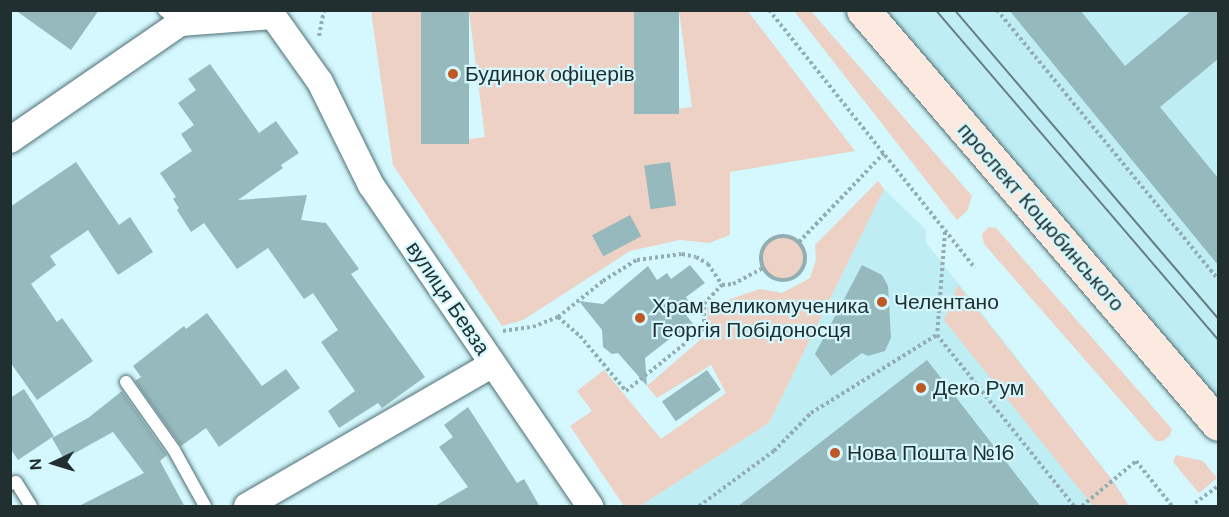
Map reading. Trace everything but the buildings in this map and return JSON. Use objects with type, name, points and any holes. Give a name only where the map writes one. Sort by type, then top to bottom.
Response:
[{"type":"main road","name":"проспект Коцюбинського","points":[[863,10],[1218,424]]},
{"type":"street","name":"вулиця Бевза","points":[[172,17],[273,16],[320,82],[371,185],[590,507]]},
{"type":"street","points":[[13,132],[172,17]]},
{"type":"street","points":[[247,507],[493,364]]},
{"type":"lane","points":[[126,382],[174,450],[205,507]]},
{"type":"lane","points":[[10,484],[15,482],[31,507]]},
{"type":"path","points":[[769,10],[975,268]]},
{"type":"path","points":[[997,10],[1218,279]]},
{"type":"path","points":[[799,242],[884,153]]},
{"type":"path","points":[[945,232],[937,335],[1074,507]]},
{"type":"path","points":[[783,236],[799,242],[804,250],[806,260],[803,269],[796,277],[787,281],[777,280],[762,268],[762,251],[766,243],[783,236]]},
{"type":"path","points":[[473,335],[532,327],[558,317],[603,281],[629,265],[638,260],[659,255],[682,254],[696,257],[708,264],[722,285]]},
{"type":"path","points":[[558,317],[580,336],[626,391],[704,328],[704,304],[722,285],[733,284],[762,268]]},
{"type":"path","points":[[699,507],[774,451],[811,413],[937,335]]},
{"type":"path","points":[[1082,507],[1136,461],[1172,507]]},
{"type":"path","points":[[1195,504],[1218,486]]},
{"type":"shaded area","points":[[747,10],[855,151],[730,172],[730,235],[709,243],[680,240],[630,251],[523,320],[502,326],[393,165],[371,11],[421,11],[438,143],[485,137],[469,11],[634,11],[647,113],[692,107],[679,11]]},
{"type":"shaded area","points":[[794,11],[811,11],[972,196],[967,211],[957,220]]},
{"type":"shaded area","points":[[863,11],[1218,11],[1218,431]]},
{"type":"shaded area","points":[[878,181],[884,189],[769,423],[640,506],[624,506],[570,426],[592,411],[577,391],[604,370],[661,439],[726,393],[711,365],[657,398],[647,386],[708,333],[707,307],[760,289],[782,293],[810,278],[816,260],[815,245]]},
{"type":"shaded area","points":[[884,189],[926,230],[926,242],[1113,481],[1129,506],[640,506],[769,423]]},
{"type":"shaded area","points":[[989,227],[996,228],[1172,429],[1170,435],[1163,441],[1156,441],[984,244],[982,234]]},
{"type":"shaded area","points":[[783,237],[798,243],[804,258],[798,273],[783,279],[768,273],[762,258],[768,243]]},
{"type":"shaded area","points":[[958,285],[1113,481],[1129,506],[1093,506],[944,320]]},
{"type":"shaded area","points":[[1176,455],[1203,461],[1217,478],[1199,493],[1173,462]]},
{"type":"tram line","points":[[936,10],[1218,339]]},
{"type":"tram line","points":[[955,10],[1218,318]]},
{"type":"place","name":"Будинок офіцерів","points":[[453,74]]},
{"type":"place","name":"Челентано","points":[[882,302]]},
{"type":"place","name":"Храм великомученика Георгія Побідоносця","points":[[640,318]]},
{"type":"place","name":"Деко Рум","points":[[921,388]]},
{"type":"place","name":"Нова Пошта №16","points":[[835,453]]}]
